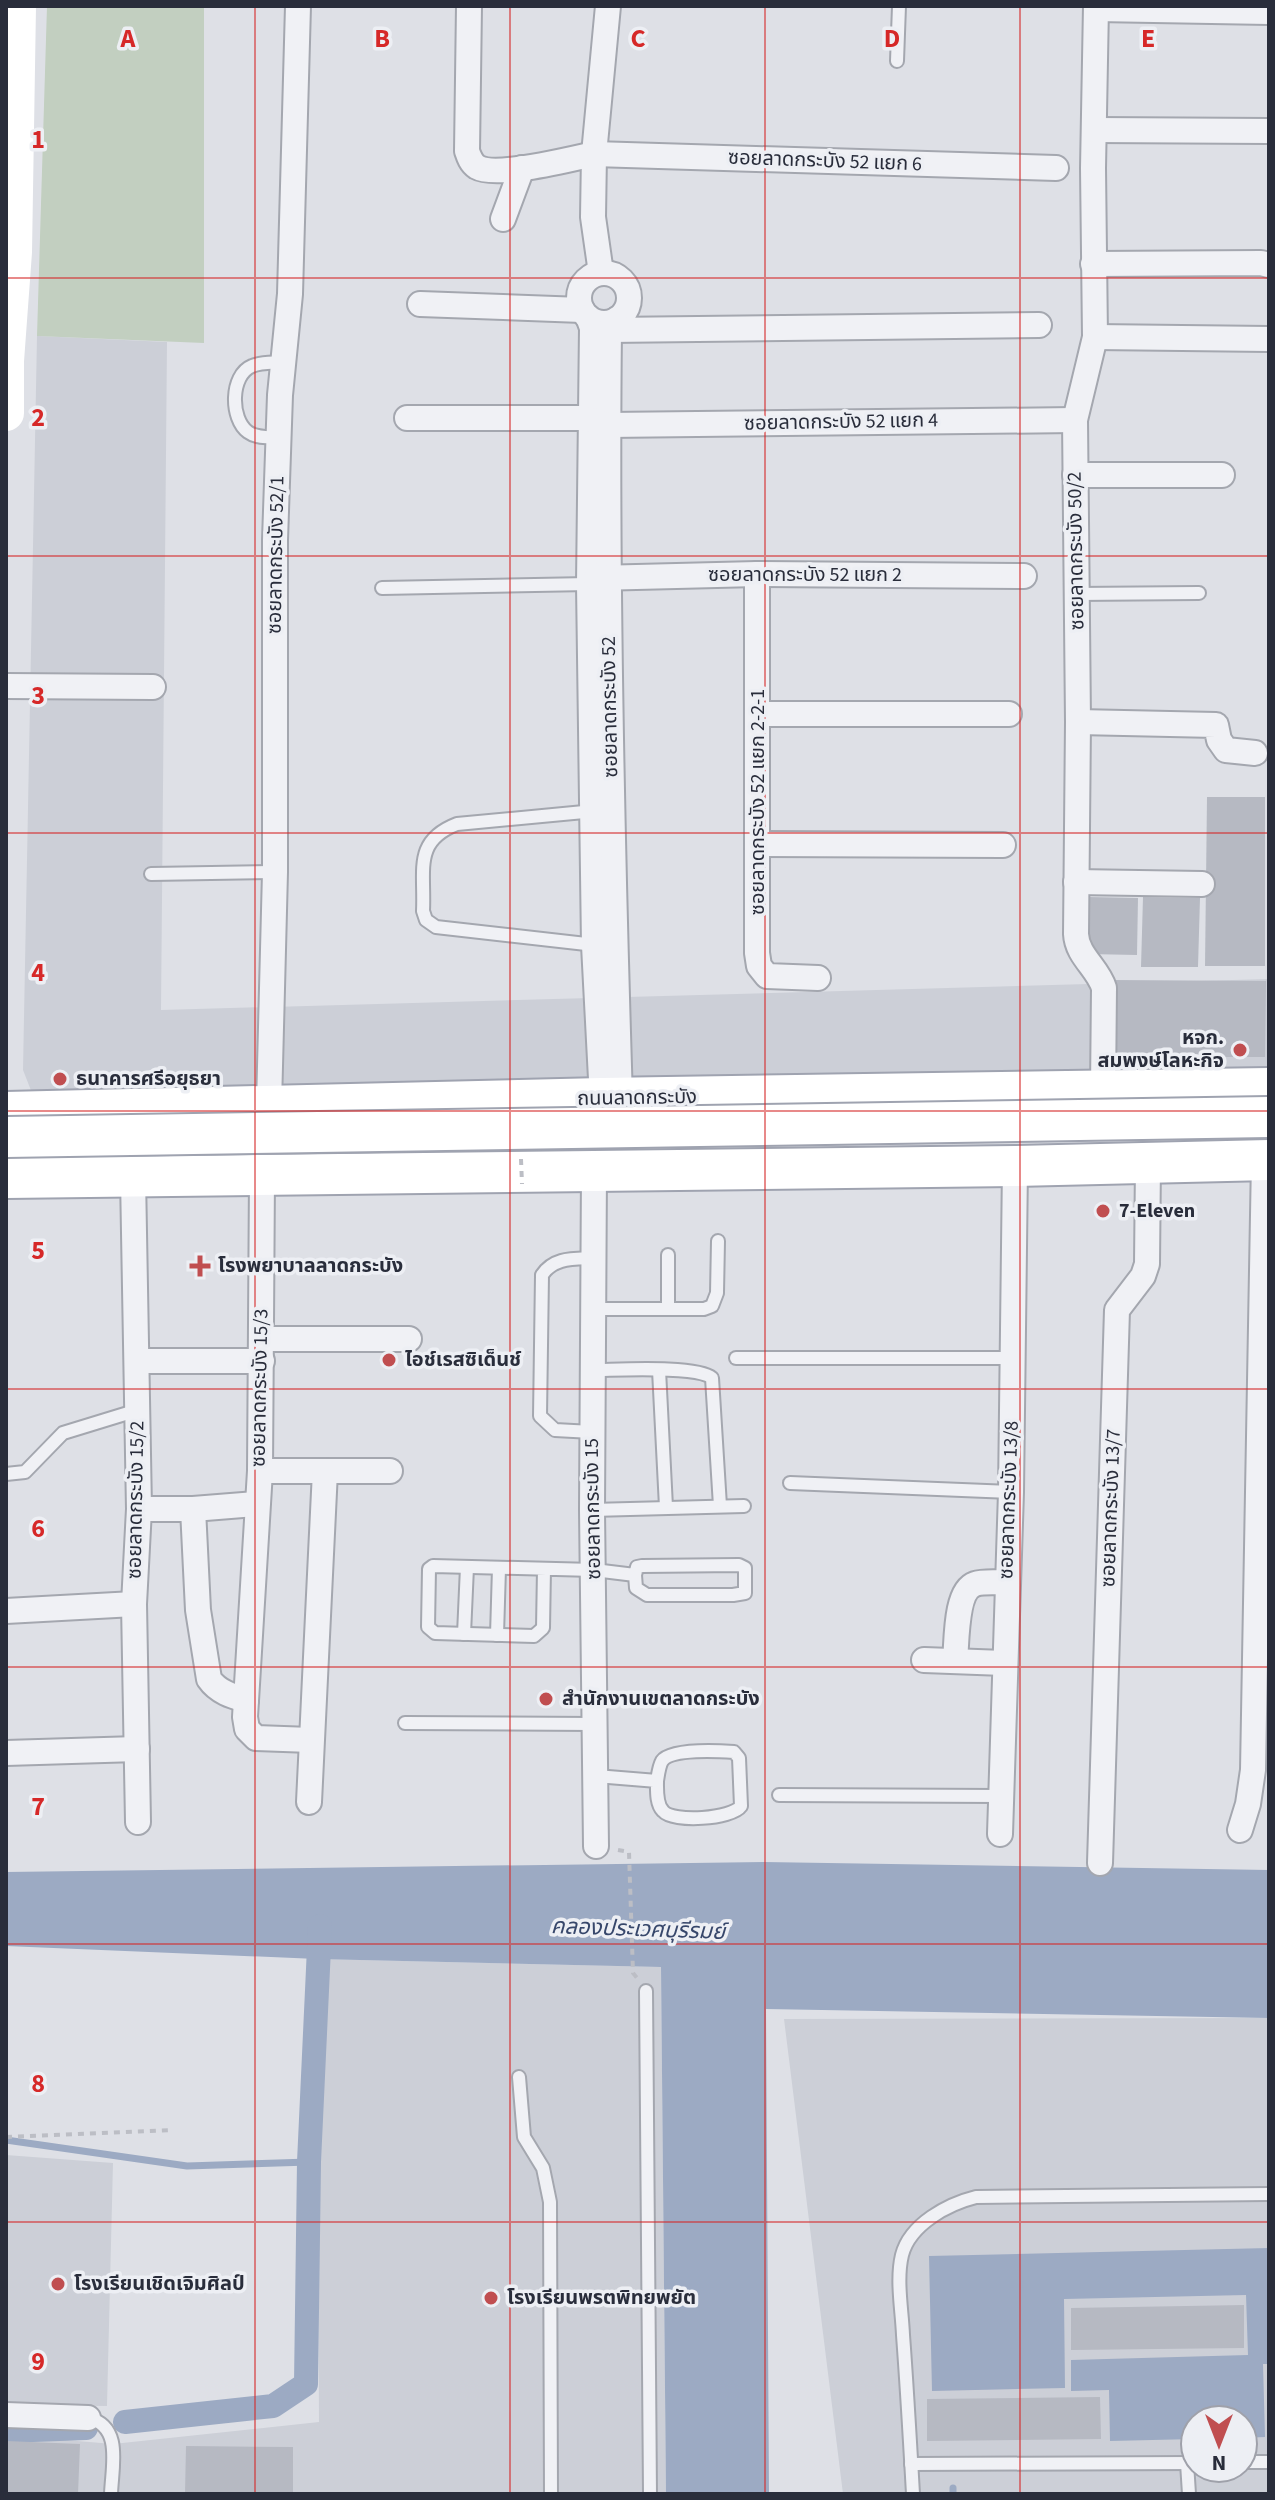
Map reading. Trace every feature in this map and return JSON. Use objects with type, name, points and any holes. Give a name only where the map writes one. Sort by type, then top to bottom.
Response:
[{"type":"main road","points":[[6,413],[11,110],[18,6]]},
{"type":"main road","name":"ถนนลาดกระบัง","points":[[6,1112],[1269,1088]]},
{"type":"main road","points":[[6,1137],[1269,1117]]},
{"type":"main road","points":[[6,1178],[1015,1166],[1267,1155]]},
{"type":"main road","points":[[6,1163],[1267,1155]]},
{"type":"street","name":"ซอยลาดกระบัง 52/1","points":[[269,1105],[275,872],[275,540],[278,438],[290,294],[298,6]]},
{"type":"street","name":"ซอยลาดกระบัง 52 แยก 6","points":[[469,6],[467,151],[470,160],[482,169],[522,168],[594,154],[1056,168]]},
{"type":"street","points":[[601,273],[593,217],[594,154],[608,6]]},
{"type":"street","points":[[1096,7],[1269,12]]},
{"type":"street","name":"ซอยลาดกระบัง 50/2","points":[[1096,7],[1095,337],[1075,420],[1078,722],[1076,941],[1104,988],[1103,1090]]},
{"type":"street","points":[[1095,130],[1269,131]]},
{"type":"street","points":[[503,219],[522,168]]},
{"type":"street","points":[[1093,264],[1269,265]]},
{"type":"street","name":"ซอยลาดกระบัง 52","points":[[600,423],[613,324],[625,311],[629,300],[621,280],[612,274],[601,273],[584,282],[579,301],[592,328],[600,423],[604,947],[611,1099]]},
{"type":"street","points":[[420,304],[585,313],[596,323],[613,324],[1039,325]]},
{"type":"street","points":[[1095,337],[1269,339]]},
{"type":"street","name":"ซอยลาดกระบัง 52 แยก 4","points":[[407,418],[583,418],[600,423],[1075,420]]},
{"type":"street","points":[[1075,475],[1222,475]]},
{"type":"street","name":"ซอยลาดกระบัง 52 แยก 2","points":[[599,580],[757,574],[1024,576]]},
{"type":"street","name":"ซอยลาดกระบัง 52 แยก 2-2-1","points":[[757,574],[757,953],[759,966],[767,976],[818,978]]},
{"type":"street","points":[[6,686],[153,687]]},
{"type":"street","points":[[759,714],[1009,714]]},
{"type":"street","points":[[1078,722],[1216,725],[1219,740],[1226,750],[1255,753]]},
{"type":"street","points":[[757,844],[1003,845]]},
{"type":"street","points":[[1076,882],[1202,884]]},
{"type":"street","points":[[1240,1830],[1253,1770],[1267,1155]]},
{"type":"street","name":"ซอยลาดกระบัง 13/7","points":[[1100,1863],[1117,1310],[1143,1276],[1147,1264],[1148,1162]]},
{"type":"street","name":"ซอยลาดกระบัง 13/8","points":[[1000,1834],[1011,1492],[1015,1166]]},
{"type":"street","name":"ซอยลาดกระบัง 15","points":[[594,1171],[592,1510],[596,1846]]},
{"type":"street","name":"ซอยลาดกระบัง 15/3","points":[[262,1176],[260,1471],[245,1717],[251,1735],[256,1738],[311,1740]]},
{"type":"street","name":"ซอยลาดกระบัง 15/2","points":[[133,1177],[139,1509],[134,1604],[138,1822]]},
{"type":"street","points":[[137,1361],[409,1339]]},
{"type":"street","points":[[260,1471],[390,1471]]},
{"type":"street","points":[[309,1802],[325,1471]]},
{"type":"street","points":[[139,1509],[256,1504]]},
{"type":"street","points":[[193,1509],[198,1610],[209,1679],[228,1695],[246,1700]]},
{"type":"street","points":[[955,1661],[959,1612],[966,1590],[974,1584],[1007,1582]]},
{"type":"street","points":[[6,1611],[134,1604]]},
{"type":"street","points":[[924,1660],[1004,1663]]},
{"type":"street","points":[[6,1753],[137,1749]]},
{"type":"street","points":[[6,2415],[88,2418]]},
{"type":"lane","points":[[897,61],[899,6]]},
{"type":"lane","points":[[278,438],[256,436],[245,430],[237,419],[234,401],[243,373],[252,366],[283,362]]},
{"type":"lane","points":[[382,588],[599,580]]},
{"type":"lane","points":[[1076,594],[1199,593]]},
{"type":"lane","points":[[602,816],[584,812],[457,824],[443,829],[425,847],[423,911],[426,920],[436,927],[604,947]]},
{"type":"lane","points":[[151,874],[275,872]]},
{"type":"lane","points":[[593,1309],[704,1309],[712,1306],[717,1293],[718,1241]]},
{"type":"lane","points":[[668,1255],[668,1309]]},
{"type":"lane","points":[[592,1432],[555,1430],[540,1416],[542,1275],[560,1260],[594,1258]]},
{"type":"lane","points":[[736,1358],[1012,1358]]},
{"type":"lane","points":[[593,1370],[659,1370],[707,1374],[712,1378],[720,1506]]},
{"type":"lane","points":[[659,1370],[666,1507]]},
{"type":"lane","points":[[6,1474],[25,1472],[63,1433],[138,1410]]},
{"type":"lane","points":[[790,1483],[1011,1492]]},
{"type":"lane","points":[[592,1510],[744,1506]]},
{"type":"lane","points":[[739,1565],[745,1568],[745,1593],[647,1595],[636,1588],[635,1575],[637,1567],[642,1566],[739,1565]]},
{"type":"lane","points":[[544,1569],[543,1628],[540,1633],[534,1636],[435,1633],[428,1627],[429,1569],[433,1566],[594,1570],[635,1575]]},
{"type":"lane","points":[[464,1634],[467,1567]]},
{"type":"lane","points":[[497,1635],[499,1568]]},
{"type":"lane","points":[[405,1723],[595,1724]]},
{"type":"lane","points":[[680,1752],[734,1752],[739,1758],[741,1806],[736,1813],[727,1816],[666,1815],[660,1808],[657,1781],[661,1763],[668,1756],[680,1752]]},
{"type":"lane","points":[[596,1776],[657,1781]]},
{"type":"lane","points":[[779,1795],[1000,1796]]},
{"type":"lane","points":[[646,1991],[650,2494]]},
{"type":"lane","points":[[519,2077],[524,2137],[543,2168],[550,2202],[551,2494]]},
{"type":"lane","points":[[913,2494],[901,2290],[902,2256],[909,2241],[932,2217],[957,2202],[976,2197],[1269,2194]]},
{"type":"lane","points":[[88,2418],[99,2421],[110,2432],[113,2444],[111,2494]]},
{"type":"lane","points":[[911,2464],[1179,2463]]},
{"type":"path","points":[[596,1846],[629,1852],[633,1973],[646,1991]]},
{"type":"path","points":[[6,2137],[173,2130]]},
{"type":"shaded area","points":[[37,336],[167,342],[161,1010],[1269,979],[1269,1080],[32,1093],[23,1070]]},
{"type":"shaded area","name":"โรงเรียนพรตพิทยพยัต","points":[[317,1959],[661,1967],[666,2494],[6,2494],[6,2435],[113,2444],[319,2422]]},
{"type":"shaded area","points":[[1269,2018],[1269,2494],[843,2494],[784,2019]]},
{"type":"shaded area","name":"โรงเรียนเชิดเจิมศิลป์","points":[[6,2155],[113,2163],[107,2406],[6,2405]]},
{"type":"green space","points":[[47,6],[204,6],[204,343],[37,336]]},
{"type":"water","name":"คลองประเวศบุรีรมย์","points":[[764,1862],[1269,1870],[1269,2018],[766,2009],[769,2494],[666,2494],[661,1967],[317,1959],[6,1946],[6,1872]]},
{"type":"water","points":[[1269,2248],[1269,2364],[1263,2364],[1265,2437],[1259,2437],[1259,2404],[1179,2404],[1179,2439],[1110,2441],[1109,2390],[1071,2391],[1071,2360],[1248,2355],[1246,2295],[1064,2299],[1065,2388],[932,2391],[929,2256]]},
{"type":"building","points":[[1207,797],[1265,797],[1265,966],[1205,966]]},
{"type":"building","points":[[1088,897],[1138,898],[1137,955],[1088,954]]},
{"type":"building","points":[[1143,897],[1200,898],[1198,967],[1141,967]]},
{"type":"building","points":[[1112,980],[1266,981],[1265,1057],[1112,1057]]},
{"type":"building","points":[[1244,2305],[1244,2348],[1071,2350],[1071,2308]]},
{"type":"building","points":[[1100,2397],[1101,2439],[927,2441],[927,2399]]},
{"type":"building","points":[[6,2441],[80,2444],[78,2494],[6,2494]]},
{"type":"building","points":[[186,2446],[293,2447],[293,2494],[185,2494]]},
{"type":"waterway","points":[[125,2422],[273,2406],[306,2384],[309,2162],[320,1926]]},
{"type":"waterway","points":[[6,2140],[187,2166],[309,2162]]},
{"type":"waterway","points":[[6,2431],[86,2428]]},
{"type":"waterway","points":[[953,2488],[953,2494]]},
{"type":"place","name":"หจก. สมพงษ์โลหะกิจ","points":[[1240,1050]]},
{"type":"place","name":"ธนาคารศรีอยุธยา","points":[[60,1079]]},
{"type":"place","name":"7-Eleven","points":[[1103,1211]]},
{"type":"place","name":"โรงพยาบาลลาดกระบัง","points":[[200,1266]]},
{"type":"place","name":"ไอช์เรสซิเด็นช์","points":[[389,1360]]},
{"type":"place","name":"สำนักงานเขตลาดกระบัง","points":[[546,1699]]},
{"type":"place","name":"โรงเรียนเชิดเจิมศิลป์","points":[[58,2284]]},
{"type":"place","name":"โรงเรียนพรตพิทยพยัต","points":[[491,2298]]}]
